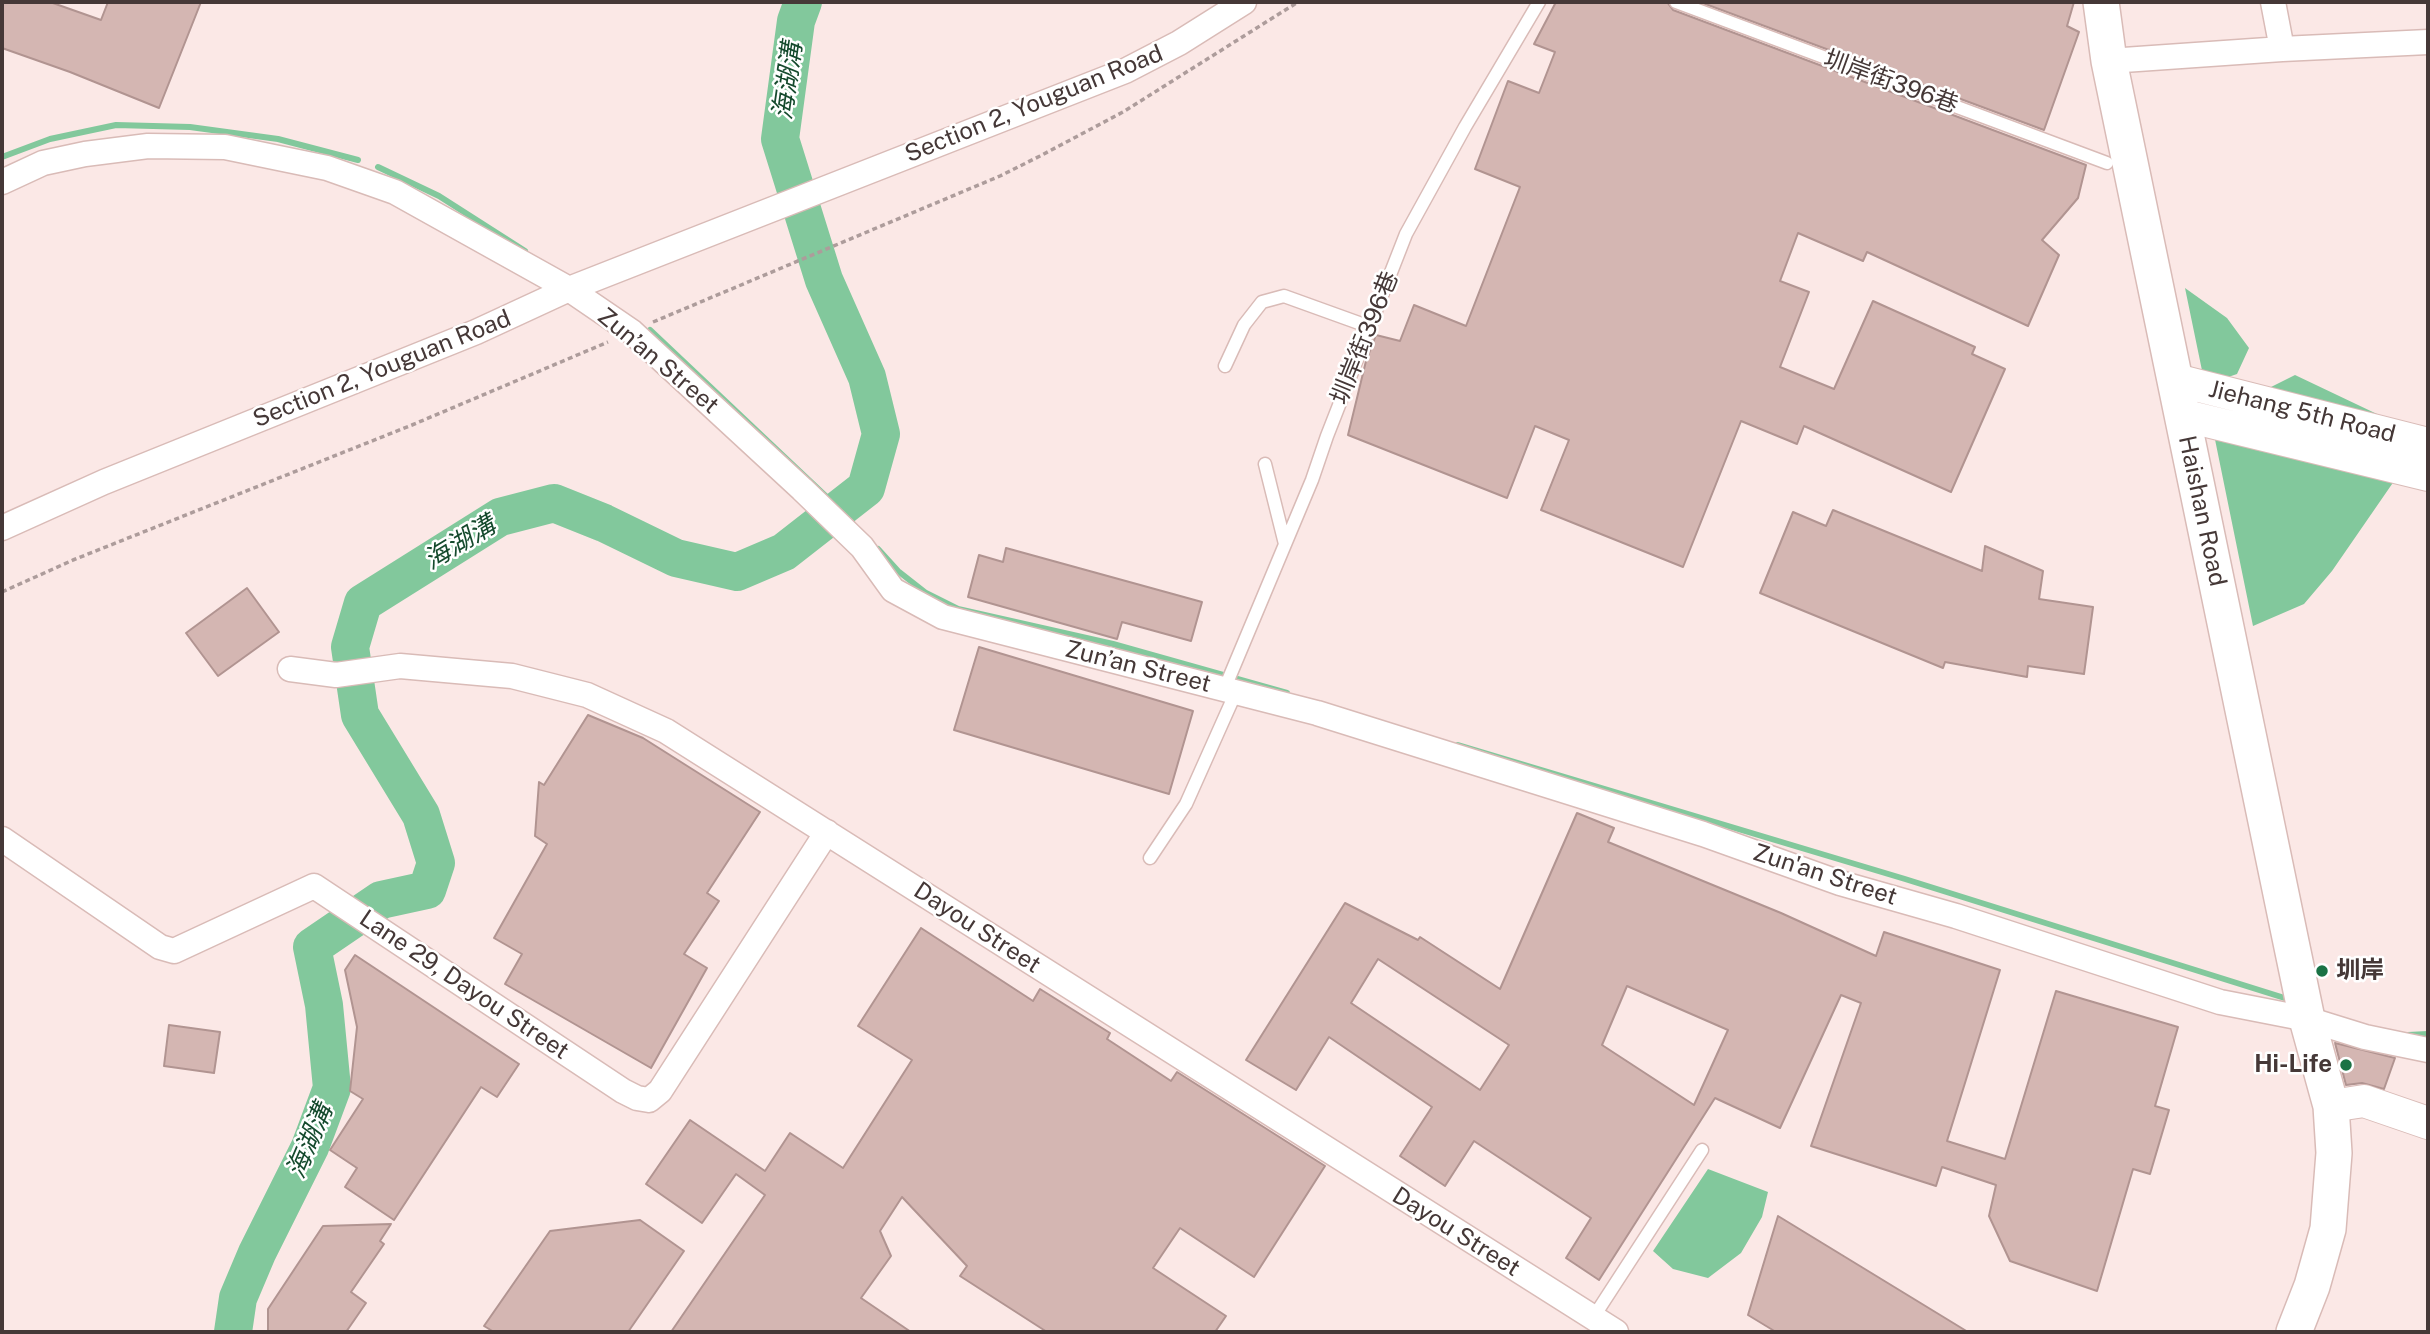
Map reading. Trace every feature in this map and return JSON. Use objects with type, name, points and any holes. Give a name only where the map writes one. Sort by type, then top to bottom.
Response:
[{"type":"main road","name":"Haishan Road","points":[[2101,2],[2109,61],[2307,1019],[2331,1106],[2334,1153],[2328,1228],[2312,1286],[2294,1332]]},
{"type":"street","name":"Section 2, Youguan Road","points":[[2,528],[104,482],[476,332],[569,289],[1125,71],[1180,43],[1244,2]]},
{"type":"street","points":[[2273,2],[2282,49]]},
{"type":"street","points":[[2109,61],[2428,42]]},
{"type":"street","name":"Zun’an Street","points":[[2,182],[43,163],[85,154],[148,146],[225,147],[327,168],[395,192],[569,289],[632,332],[862,547],[893,590],[943,617],[1229,690]]},
{"type":"street","name":"Jiehang 5th Road","points":[[2176,380],[2428,444]]},
{"type":"street","name":"Jiehang 5th Road","points":[[2182,415],[2428,475]]},
{"type":"street","name":"Dayou Street","points":[[290,669],[336,675],[400,666],[512,676],[587,695],[666,731],[1616,1332]]},
{"type":"street","name":"Zun'an Street","points":[[1229,690],[1317,713],[1703,834],[1840,883],[1956,916],[2220,1002],[2307,1019],[2365,1037],[2428,1050]]},
{"type":"street","name":"Lane 29, Dayou Street","points":[[2,839],[160,947],[174,951],[314,886],[623,1091],[649,1100],[660,1091],[827,832]]},
{"type":"street","points":[[2331,1106],[2364,1101],[2428,1123]]},
{"type":"lane","name":"圳岸街396巷","points":[[1150,858],[1186,804],[1229,690],[1236,663],[1406,234],[1539,2]]},
{"type":"lane","name":"圳岸街396巷","points":[[1676,2],[2107,163]]},
{"type":"lane","points":[[1225,366],[1244,325],[1262,302],[1283,296],[1370,327]]},
{"type":"lane","points":[[1265,464],[1285,544]]},
{"type":"lane","points":[[1593,1318],[1702,1150]]},
{"type":"path","points":[[2,592],[73,559],[412,425],[1000,176],[1134,106],[1297,2]]},
{"type":"shaded area","points":[[2185,288],[2227,318],[2249,348],[2237,374],[2205,385]]},
{"type":"shaded area","points":[[2295,375],[2398,424],[2410,458],[2332,571],[2304,604],[2253,626],[2209,410],[2259,393]]},
{"type":"shaded area","points":[[1708,1169],[1768,1192],[1762,1217],[1741,1253],[1708,1278],[1673,1269],[1653,1251]]},
{"type":"building","points":[[2,2],[50,2],[101,20],[108,2],[201,2],[159,108],[2,48]]},
{"type":"building","points":[[1556,2],[1667,2],[1673,10],[2086,165],[2078,198],[2042,240],[2059,255],[2028,326],[1867,252],[1863,261],[1798,233],[1780,281],[1809,292],[1780,367],[1834,389],[1873,301],[1975,347],[1972,354],[2005,369],[1951,492],[1804,426],[1797,444],[1741,421],[1683,567],[1541,510],[1569,440],[1535,426],[1507,498],[1348,435],[1366,361],[1376,335],[1400,341],[1414,305],[1466,326],[1520,187],[1475,169],[1508,81],[1539,93],[1555,52],[1534,44]]},
{"type":"building","points":[[1700,2],[2074,2],[2067,26],[2079,32],[2044,130]]},
{"type":"building","points":[[1833,510],[1982,571],[1985,546],[2043,571],[2039,599],[2093,607],[2084,674],[2028,666],[2027,677],[1945,662],[1943,668],[1760,593],[1793,512],[1826,526]]},
{"type":"building","points":[[1006,548],[1202,602],[1191,641],[1122,622],[1117,639],[968,597],[979,555],[1003,562]]},
{"type":"building","points":[[247,588],[279,632],[218,676],[186,633]]},
{"type":"building","points":[[979,647],[1193,711],[1169,794],[954,730]]},
{"type":"building","points":[[588,715],[643,738],[760,812],[707,893],[719,901],[684,954],[707,968],[651,1068],[505,984],[522,954],[494,938],[547,844],[535,836],[539,782],[544,785]]},
{"type":"building","points":[[1577,813],[1614,828],[1608,842],[1781,913],[1876,956],[1884,932],[2000,970],[1947,1141],[2005,1159],[2056,991],[2178,1027],[2155,1106],[2169,1110],[2150,1174],[2133,1169],[2097,1291],[2010,1261],[1989,1216],[1996,1185],[1942,1167],[1936,1186],[1811,1146],[1861,1003],[1841,995],[1780,1128],[1715,1098],[1599,1280],[1566,1258],[1591,1218],[1474,1141],[1445,1186],[1400,1156],[1432,1107],[1329,1037],[1296,1090],[1246,1060],[1345,903],[1418,940],[1420,937],[1500,989]],"holes":[[[1378,959],[1509,1045],[1480,1090],[1351,1003]],[[1627,986],[1728,1030],[1694,1105],[1602,1045]]]},
{"type":"building","points":[[921,928],[1033,1001],[1040,989],[1110,1033],[1107,1039],[1171,1081],[1177,1072],[1325,1166],[1254,1277],[1180,1228],[1153,1268],[1226,1316],[1215,1332],[1047,1332],[960,1276],[967,1266],[902,1197],[880,1231],[891,1256],[861,1298],[911,1332],[671,1332],[765,1195],[736,1174],[702,1223],[646,1184],[690,1120],[765,1171],[790,1133],[843,1168],[912,1060],[858,1026]]},
{"type":"building","points":[[355,955],[519,1064],[497,1097],[481,1087],[394,1220],[345,1187],[357,1168],[330,1150],[363,1099],[350,1091],[357,1027],[345,970]]},
{"type":"building","points":[[169,1025],[220,1032],[214,1073],[164,1066]]},
{"type":"building","points":[[2335,1043],[2395,1058],[2384,1089],[2362,1083],[2346,1085]]},
{"type":"building","points":[[1778,1216],[1968,1332],[1776,1332],[1748,1315]]},
{"type":"building","points":[[640,1220],[684,1251],[628,1332],[494,1332],[484,1326],[550,1231]]},
{"type":"building","points":[[391,1224],[380,1241],[384,1244],[351,1292],[366,1303],[346,1332],[268,1332],[268,1309],[323,1226]]},
{"type":"waterway","name":"海湖溝","points":[[233,1332],[238,1298],[257,1253],[310,1147],[332,1088],[324,1005],[312,947],[381,900],[427,890],[436,863],[421,815],[360,715],[350,647],[363,603],[500,517],[554,503],[604,523],[676,558],[737,572],[784,552],[866,488],[881,434],[867,377],[824,280],[780,139],[796,21],[803,2]]},
{"type":"waterway","points":[[2,157],[50,139],[116,125],[190,127],[278,139],[358,160]]},
{"type":"waterway","points":[[378,167],[439,196],[525,251]]},
{"type":"waterway","points":[[650,330],[852,521]]},
{"type":"waterway","points":[[878,549],[898,571],[926,593],[958,609],[1113,644],[1287,693]]},
{"type":"waterway","points":[[1458,745],[1905,879],[2291,1000]]},
{"type":"waterway","points":[[2408,1035],[2428,1034]]},
{"type":"place","name":"圳岸","points":[[2322,971]]},
{"type":"place","name":"Hi-Life","points":[[2346,1065]]}]
